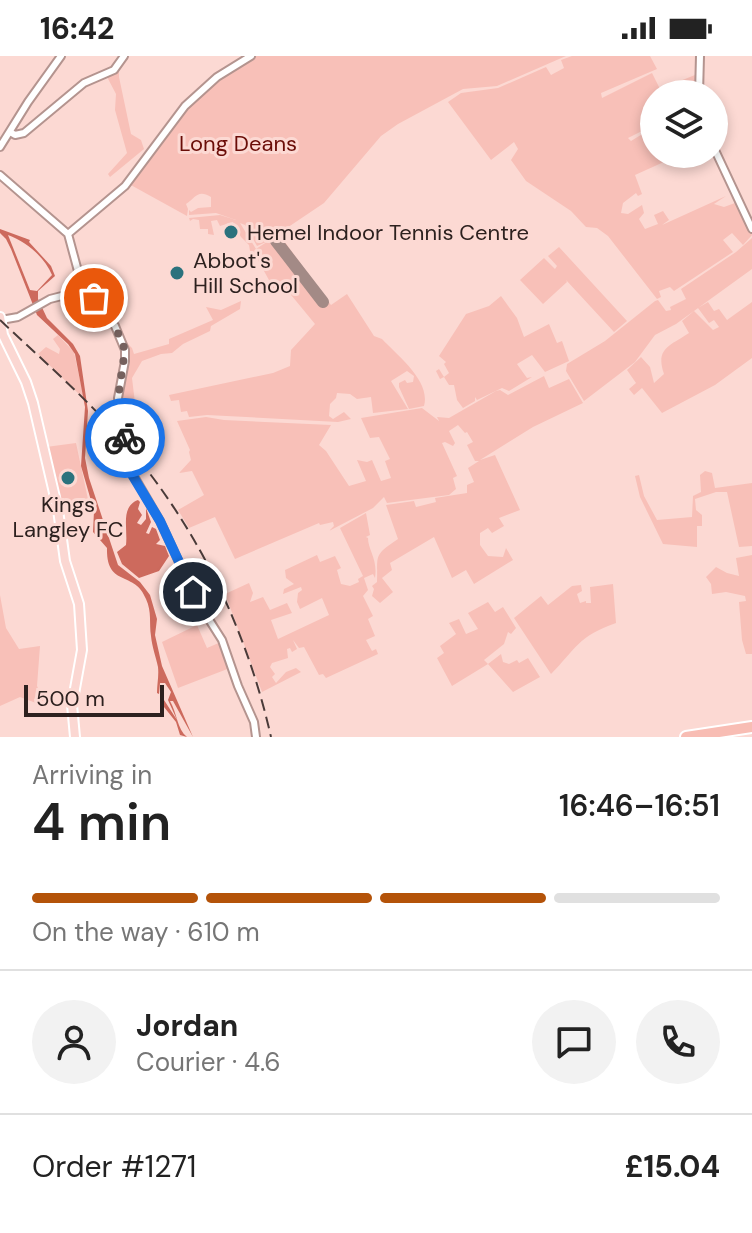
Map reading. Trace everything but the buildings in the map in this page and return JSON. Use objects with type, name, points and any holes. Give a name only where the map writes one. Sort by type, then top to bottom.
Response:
[{"type":"highway","points":[[686,737],[752,730]]},
{"type":"highway","points":[[716,737],[752,730]]},
{"type":"main road","points":[[0,319],[4,340],[26,382],[33,403],[58,510],[65,561],[81,620],[82,650],[72,705],[75,733]]},
{"type":"street","points":[[0,147],[61,56]]},
{"type":"street","points":[[10,132],[15,135],[24,133],[81,85],[113,71],[124,56]]},
{"type":"street","points":[[68,234],[125,186],[185,106],[217,77],[251,56]]},
{"type":"street","points":[[699,80],[700,56]]},
{"type":"street","points":[[723,168],[752,229]]},
{"type":"street","points":[[0,175],[68,234],[83,289],[115,326],[123,345],[125,361],[118,398],[128,468],[160,521],[193,592],[222,640],[254,722],[256,735]]},
{"type":"street","points":[[0,319],[18,317],[83,289]]},
{"type":"green space","name":"Long Deans","points":[[256,56],[566,56],[497,86],[463,89],[398,124],[381,136],[324,203],[266,242],[257,246],[245,225],[240,223],[256,249],[279,234],[331,305],[347,294],[374,336],[382,339],[418,378],[423,387],[424,406],[409,409],[399,387],[399,383],[405,380],[407,383],[413,382],[414,376],[407,371],[391,381],[408,409],[373,413],[371,397],[357,399],[350,394],[337,393],[330,404],[329,416],[333,419],[344,412],[351,419],[338,422],[207,415],[189,417],[187,411],[181,412],[179,400],[171,401],[169,395],[273,373],[290,366],[291,350],[315,324],[287,290],[275,291],[233,222],[220,226],[217,220],[211,221],[214,235],[208,234],[208,229],[200,229],[199,220],[190,221],[189,218],[220,215],[236,220],[216,213],[189,215],[189,210],[211,207],[211,197],[200,194],[186,204],[187,216],[129,184],[188,108],[219,78]]},
{"type":"green space","points":[[572,56],[650,56],[657,69],[601,93],[602,98],[652,73],[656,80],[640,80],[640,132],[628,138],[631,141],[640,136],[640,168],[650,168],[635,175],[642,194],[638,196],[636,193],[623,203],[621,213],[628,214],[642,205],[644,213],[639,219],[645,229],[658,224],[654,215],[663,211],[669,220],[662,225],[726,196],[714,204],[724,207],[735,203],[752,235],[743,245],[732,233],[723,240],[733,252],[674,291],[670,287],[659,291],[661,297],[657,299],[608,236],[597,228],[586,227],[571,211],[526,181],[511,160],[518,149],[514,142],[491,160],[448,102],[461,93],[498,88],[546,67],[551,75],[564,68],[561,60]]},
{"type":"green space","points":[[119,66],[131,134],[141,140],[144,149],[110,177],[108,174],[127,153],[115,110],[116,94],[105,73]]},
{"type":"green space","points":[[752,238],[752,269],[676,324],[655,335],[635,362],[584,401],[566,371],[567,364],[605,341],[655,301],[658,300],[666,311],[671,310],[670,307],[686,299],[681,289]]},
{"type":"green space","points":[[559,247],[627,321],[614,332],[566,280],[543,304],[520,280],[544,258],[555,269],[557,266],[548,256]]},
{"type":"green space","points":[[501,296],[517,318],[524,337],[549,324],[557,343],[562,341],[569,361],[545,372],[532,355],[517,364],[527,378],[532,377],[509,391],[502,388],[477,400],[475,397],[475,401],[463,408],[457,400],[454,385],[449,385],[444,377],[449,373],[444,364],[446,362],[439,356],[466,314],[489,306]]},
{"type":"green space","points":[[241,301],[240,309],[211,326],[210,331],[172,353],[142,361],[132,378],[135,403],[121,406],[129,358],[126,342],[134,354],[169,344],[169,339],[213,320],[206,307],[221,310]]},
{"type":"green space","points":[[708,302],[714,311],[719,309],[727,320],[752,302],[752,358],[715,385],[662,413],[642,388],[634,395],[629,389],[636,383],[627,370],[641,357],[650,367],[654,383],[664,374],[663,353],[689,333],[682,321],[694,311],[713,330],[719,327],[714,320],[709,323],[698,308]]},
{"type":"green space","points":[[58,335],[74,352],[84,399],[38,354],[46,347],[59,354],[60,349],[53,339]]},
{"type":"green space","points":[[544,376],[549,388],[569,379],[583,403],[533,427],[480,460],[495,455],[520,510],[499,518],[504,526],[492,533],[488,528],[480,533],[480,545],[488,556],[503,557],[506,548],[513,560],[474,584],[466,570],[452,578],[434,537],[390,563],[392,570],[382,578],[393,592],[380,603],[372,596],[372,586],[377,582],[378,556],[398,539],[386,505],[414,501],[416,507],[436,502],[435,498],[467,493],[467,485],[474,482],[468,468],[479,461],[475,461],[467,445],[473,442],[458,425],[449,431],[455,443],[453,446],[442,443],[457,476],[453,478],[456,489],[449,495],[387,503],[384,497],[373,508],[329,531],[334,526],[333,522],[319,523],[235,559],[215,517],[189,528],[178,510],[204,495],[192,471],[179,473],[191,460],[190,450],[177,421],[206,417],[331,425],[319,445],[349,486],[366,481],[357,460],[372,460],[381,481],[391,478],[385,461],[390,459],[379,437],[370,438],[361,418],[422,408],[439,421],[437,417],[449,418],[496,391],[508,395]]},
{"type":"green space","name":"Kings Langley FC","points":[[76,443],[89,504],[62,511],[46,447]]},
{"type":"green space","points":[[705,471],[712,473],[715,488],[752,483],[752,546],[739,547],[727,492],[695,499],[696,510],[702,515],[702,526],[697,526],[697,547],[663,544],[640,497],[635,476],[639,475],[644,496],[657,520],[692,517],[693,496],[701,492],[700,475]]},
{"type":"green space","points":[[366,513],[370,535],[366,537],[376,571],[375,578],[373,574],[364,578],[368,590],[363,596],[373,616],[368,619],[375,636],[366,640],[372,651],[376,649],[378,654],[326,678],[323,674],[319,675],[304,647],[299,648],[293,640],[297,649],[292,652],[290,648],[287,649],[288,658],[272,663],[270,667],[275,674],[272,677],[276,683],[286,672],[296,668],[301,672],[262,692],[225,594],[249,583],[253,593],[250,602],[263,597],[270,610],[287,603],[292,613],[271,620],[278,639],[329,615],[322,598],[300,609],[297,602],[301,587],[283,594],[284,589],[294,584],[286,578],[285,570],[317,555],[320,562],[335,556],[341,568],[337,570],[341,584],[350,586],[359,582],[358,579],[363,576],[340,528]]},
{"type":"green space","points":[[752,555],[752,654],[746,654],[739,602],[746,601],[745,596],[726,592],[712,594],[706,577],[716,567],[739,576],[736,558]]},
{"type":"green space","points":[[613,584],[616,623],[585,638],[551,674],[514,618],[541,596],[548,605],[572,586],[581,585],[582,591],[577,594],[580,603],[591,603],[590,587]]},
{"type":"green space","points":[[0,595],[6,628],[19,649],[40,646],[37,686],[44,702],[40,699],[36,703],[20,697],[0,706]]},
{"type":"green space","points":[[488,602],[495,612],[503,607],[516,628],[511,634],[508,632],[504,644],[484,660],[488,664],[452,686],[437,658],[444,653],[440,646],[456,634],[449,623],[459,619],[466,634],[478,629],[468,613]]},
{"type":"green space","points":[[197,625],[207,648],[221,642],[230,668],[178,688],[162,642]]},
{"type":"green space","points":[[501,654],[503,662],[509,664],[528,658],[540,677],[513,692],[488,664]]},
{"type":"shaded area","points":[[0,229],[30,240],[51,266],[55,276],[38,291],[38,299],[47,318],[73,344],[80,356],[88,411],[85,458],[89,478],[118,565],[140,582],[150,595],[157,619],[155,635],[162,666],[193,737],[173,701],[170,701],[179,725],[187,737],[180,735],[176,722],[160,702],[164,700],[177,720],[168,700],[171,692],[165,683],[160,683],[157,693],[158,667],[146,599],[135,584],[111,569],[107,548],[93,532],[94,511],[81,466],[85,407],[75,354],[37,315],[11,249]],"holes":[[[8,235],[39,256],[52,275],[37,291],[30,290]]]},
{"type":"shaded area","points":[[138,500],[142,515],[137,523],[141,525],[146,519],[146,508],[151,522],[146,533],[149,534],[152,527],[156,529],[160,540],[156,544],[165,546],[169,556],[159,571],[139,578],[122,564],[117,552],[126,545],[127,513],[132,503]]},
{"type":"runway","points":[[276,241],[323,302]]},
{"type":"railway","points":[[0,320],[104,420],[170,502],[214,576],[232,615],[271,737]]},
{"type":"way so far","points":[[94,298],[115,326],[125,350],[118,398],[125,438]]},
{"type":"place","name":"Hemel Indoor Tennis Centre","points":[[231,232]]},
{"type":"place","name":"Abbot's Hill School","points":[[177,273]]},
{"type":"place","name":"Kings Langley FC","points":[[68,478]]},
{"type":"route","points":[[125,438],[124,459],[160,521],[193,592]]}]
